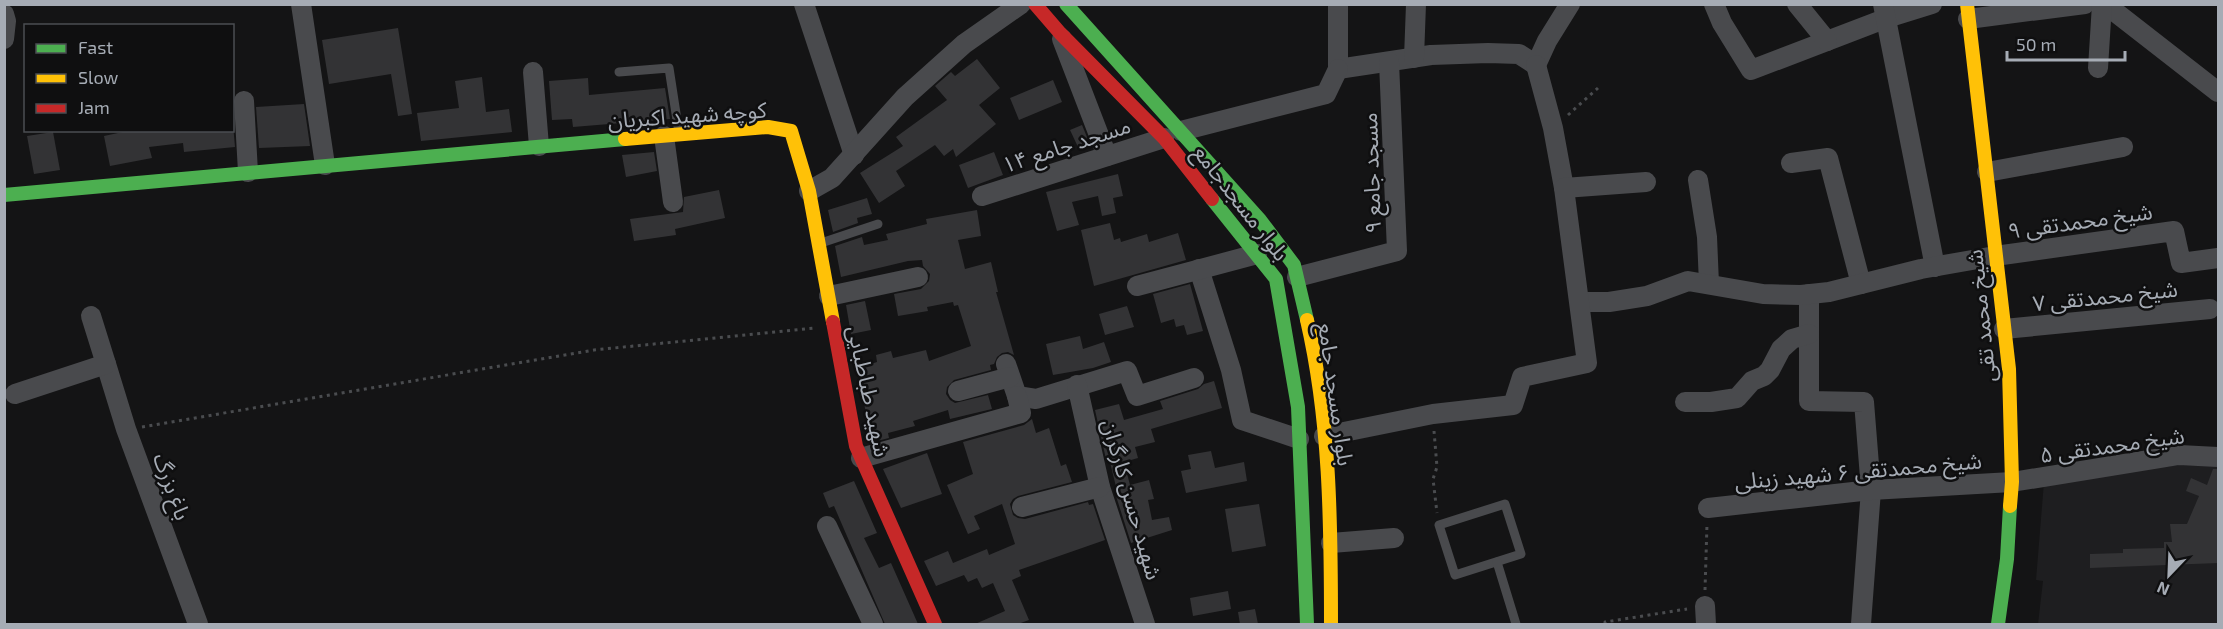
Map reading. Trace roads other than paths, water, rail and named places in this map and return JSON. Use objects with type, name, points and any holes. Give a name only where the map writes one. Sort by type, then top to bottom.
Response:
[{"type":"main road","name":"بلوار مسجدجامع","points":[[1035,4],[1060,33],[1173,135],[1276,279],[1298,407],[1307,624]]},
{"type":"main road","name":"بلوار مسجد جامع","points":[[1066,4],[1173,135],[1260,220],[1294,265],[1317,363],[1330,510],[1331,624]]},
{"type":"main road","name":"شیخ محمد تقی","points":[[1968,12],[2009,369],[2012,482],[2007,559],[1998,624]]},
{"type":"main road","name":"کوچه شهید اکبریان","points":[[4,195],[560,144],[768,128],[791,131],[809,191]]},
{"type":"main road","name":"شهید طباطبایی","points":[[809,191],[854,434],[861,458],[934,624]]},
{"type":"street","points":[[301,4],[325,165]]},
{"type":"street","points":[[804,4],[854,155]]},
{"type":"street","points":[[809,191],[832,178],[904,97],[964,44],[1021,4]]},
{"type":"street","points":[[1338,4],[1338,69],[1431,55],[1488,53],[1519,54],[1536,64]]},
{"type":"street","points":[[1414,58],[1416,4]]},
{"type":"street","points":[[1324,436],[1433,414],[1513,405],[1522,377],[1587,363],[1554,128],[1536,64],[1570,4]]},
{"type":"street","points":[[1714,4],[1722,23],[1751,70],[1827,41],[1885,11],[1932,4]]},
{"type":"street","points":[[1797,4],[1827,41]]},
{"type":"street","points":[[1968,12],[2085,4]]},
{"type":"street","points":[[2098,68],[2104,4]]},
{"type":"street","points":[[2104,4],[2218,92]]},
{"type":"street","points":[[1885,11],[1935,267]]},
{"type":"street","points":[[4,14],[6,21],[4,39]]},
{"type":"street","points":[[1060,33],[1107,156]]},
{"type":"street","name":"مسجد جامع ۹","points":[[1297,277],[1397,250],[1389,62]]},
{"type":"street","name":"مسجد جامع ۱۴","points":[[982,196],[1173,135],[1326,94],[1338,69]]},
{"type":"street","points":[[533,72],[539,146]]},
{"type":"street","points":[[244,101],[248,172]]},
{"type":"street","points":[[672,136],[673,202]]},
{"type":"street","points":[[1988,172],[2123,147]]},
{"type":"street","points":[[1791,163],[1828,158],[1861,284]]},
{"type":"street","points":[[1698,180],[1707,237],[1709,284]]},
{"type":"street","points":[[1564,188],[1646,182]]},
{"type":"street","name":"شیخ محمدتقی ۹","points":[[1995,256],[2174,231],[2181,263],[2218,258]]},
{"type":"street","points":[[1137,286],[1257,254]]},
{"type":"street","points":[[1580,302],[1609,302],[1647,296],[1688,281],[1762,294],[1809,294],[1995,256]]},
{"type":"street","points":[[1199,269],[1231,370],[1242,420],[1299,439]]},
{"type":"street","points":[[829,296],[918,277]]},
{"type":"street","points":[[1809,294],[1809,401],[1864,402],[1871,490],[1862,618]]},
{"type":"street","name":"شیخ محمدتقی ۷","points":[[2004,329],[2210,309]]},
{"type":"street","name":"باغ بزرگ","points":[[91,316],[126,429],[198,624]]},
{"type":"street","points":[[1685,402],[1711,402],[1737,398],[1752,381],[1764,376],[1770,370],[1781,349],[1792,339],[1809,334]]},
{"type":"street","points":[[15,394],[106,364]]},
{"type":"street","points":[[861,458],[1021,413],[1008,371],[958,391]]},
{"type":"street","points":[[1017,396],[1036,399],[1127,371],[1137,396],[1194,378]]},
{"type":"street","name":"شهید حسن کارگران","points":[[1077,385],[1100,487],[1145,624]]},
{"type":"street","name":"شیخ محمدتقی ۵","points":[[2012,482],[2179,456],[2218,457]]},
{"type":"street","name":"شیخ محمدتقی ۶ شهید زینلی","points":[[1708,508],[1871,490],[2012,482]]},
{"type":"street","points":[[1022,507],[1100,487]]},
{"type":"street","points":[[827,526],[873,624]]},
{"type":"street","points":[[1331,543],[1394,538]]},
{"type":"lane","points":[[619,72],[669,68],[672,136]]},
{"type":"lane","points":[[819,244],[878,224]]},
{"type":"lane","points":[[1505,504],[1521,554],[1497,561],[1455,575],[1439,525],[1505,504]]},
{"type":"lane","points":[[1497,561],[1516,624]]}]
